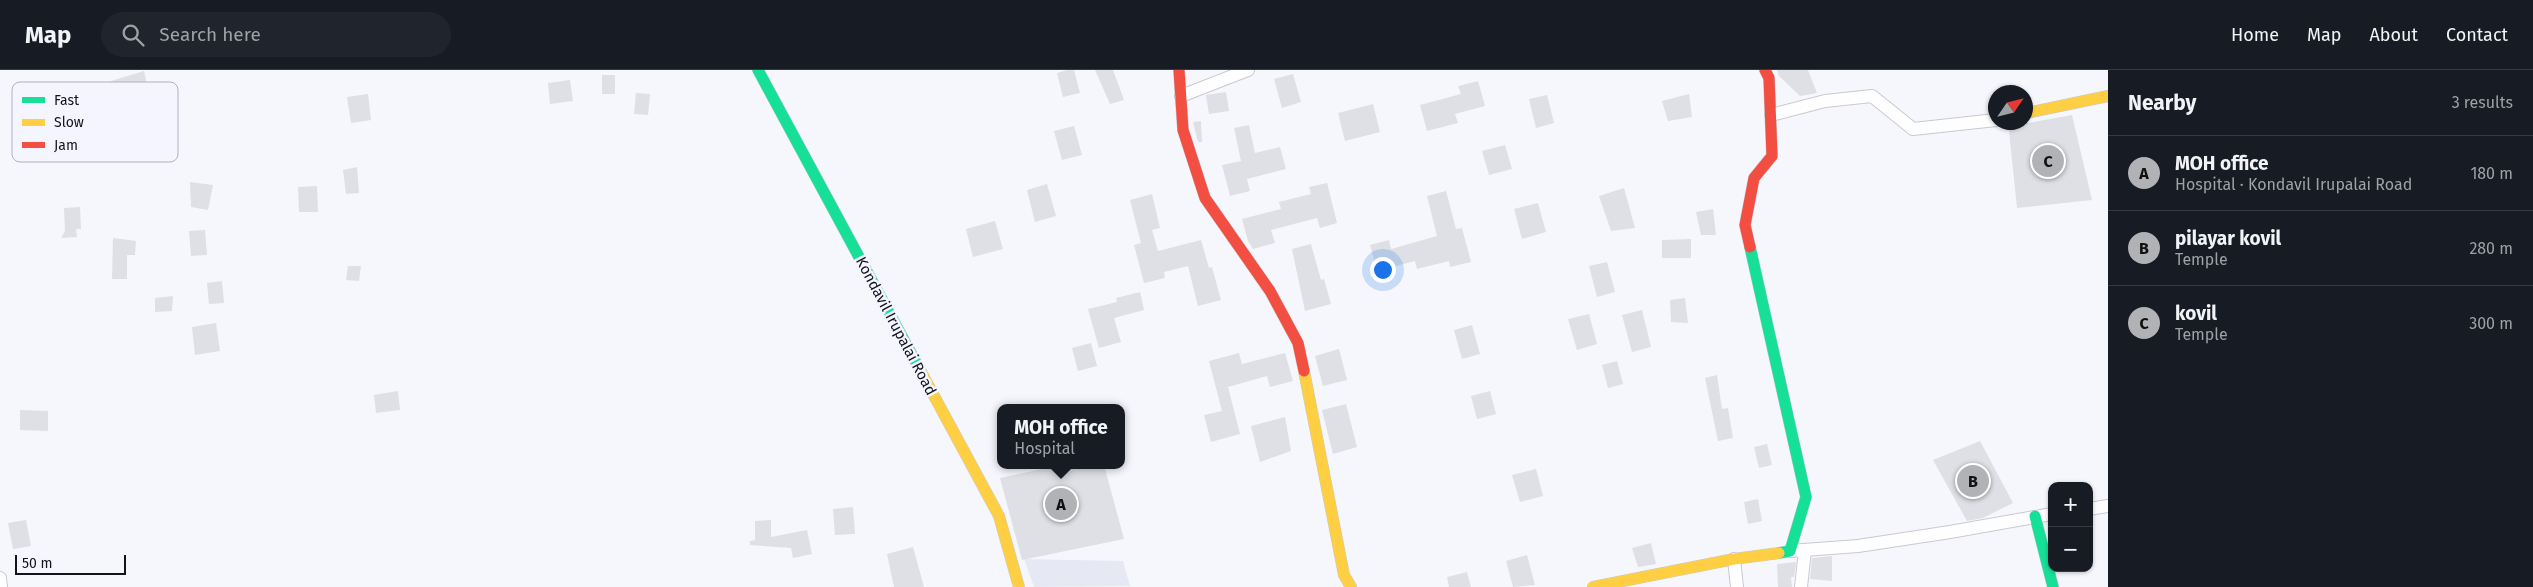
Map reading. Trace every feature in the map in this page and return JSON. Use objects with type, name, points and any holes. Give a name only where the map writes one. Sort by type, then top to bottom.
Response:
[{"type":"street","name":"Kondavil Irupalai Road","points":[[758,70],[999,516],[1019,587]]},
{"type":"street","points":[[1179,70],[1183,130],[1205,198],[1270,291],[1298,343],[1344,575],[1351,587]]},
{"type":"street","points":[[1181,96],[1248,70]]},
{"type":"street","points":[[1765,70],[1769,78],[1772,156],[1754,178],[1744,225],[1806,497],[1790,550]]},
{"type":"street","points":[[1771,115],[1825,102],[1872,96],[1913,129],[1988,121]]},
{"type":"street","points":[[2033,112],[2108,96]]},
{"type":"street","points":[[2093,508],[2108,506]]},
{"type":"street","points":[[1593,587],[1790,550],[1886,542],[2048,514]]},
{"type":"street","points":[[2034,516],[2054,587]]},
{"type":"street","points":[[1801,587],[1804,550]]},
{"type":"street","points":[[1734,559],[1737,587]]},
{"type":"street","points":[[0,578],[1,587]]},
{"type":"shaded area","points":[[1024,559],[1123,561],[1130,586],[1034,587]]},
{"type":"building","points":[[1074,70],[1080,93],[1063,97],[1057,73]]},
{"type":"building","points":[[1095,70],[1113,70],[1124,100],[1110,104]]},
{"type":"building","points":[[1777,70],[1808,70],[1817,93],[1800,96],[1779,76]]},
{"type":"building","points":[[144,71],[146,82],[111,82]]},
{"type":"building","points":[[1293,74],[1301,102],[1282,108],[1274,79]]},
{"type":"building","points":[[602,75],[615,75],[615,94],[602,94]]},
{"type":"building","points":[[570,80],[573,101],[550,104],[548,83]]},
{"type":"building","points":[[1478,81],[1485,106],[1455,114],[1458,123],[1427,131],[1420,105],[1461,94],[1458,86]]},
{"type":"building","points":[[1226,92],[1229,111],[1209,114],[1206,95]]},
{"type":"building","points":[[636,93],[650,94],[648,115],[634,114]]},
{"type":"building","points":[[368,94],[371,120],[351,123],[347,97]]},
{"type":"building","points":[[1689,94],[1692,117],[1668,121],[1662,101]]},
{"type":"building","points":[[1547,95],[1554,123],[1536,128],[1529,99]]},
{"type":"building","points":[[1373,104],[1380,132],[1345,141],[1338,113]]},
{"type":"building","points":[[2072,115],[2092,200],[2017,208],[2009,130],[2033,130],[2033,122]]},
{"type":"building","points":[[1201,121],[1202,142],[1198,142],[1193,122]]},
{"type":"building","points":[[1249,125],[1255,153],[1280,147],[1286,169],[1247,179],[1250,191],[1230,196],[1222,165],[1241,161],[1234,128]]},
{"type":"building","points":[[1074,126],[1082,155],[1062,160],[1054,131]]},
{"type":"building","points":[[1505,145],[1512,169],[1489,175],[1482,151]]},
{"type":"building","points":[[357,167],[359,193],[346,194],[343,170]]},
{"type":"building","points":[[190,182],[213,185],[208,210],[191,207]]},
{"type":"building","points":[[1327,183],[1337,223],[1320,228],[1317,218],[1271,230],[1275,243],[1253,249],[1248,241],[1242,219],[1281,209],[1279,202],[1311,194],[1309,187]]},
{"type":"building","points":[[1047,184],[1056,216],[1035,222],[1027,190]]},
{"type":"building","points":[[317,186],[318,212],[299,212],[298,187]]},
{"type":"building","points":[[1624,188],[1635,228],[1611,231],[1599,196]]},
{"type":"building","points":[[1446,191],[1456,229],[1462,228],[1471,262],[1450,267],[1449,261],[1417,269],[1415,261],[1377,271],[1370,245],[1389,240],[1391,249],[1437,236],[1427,196]]},
{"type":"building","points":[[1152,194],[1160,228],[1152,230],[1158,251],[1201,240],[1209,268],[1212,267],[1221,300],[1198,306],[1188,266],[1164,272],[1165,278],[1144,283],[1134,245],[1141,243],[1130,200]]},
{"type":"building","points":[[1538,203],[1546,232],[1522,239],[1514,209]]},
{"type":"building","points":[[80,207],[81,229],[76,229],[77,237],[61,238],[65,231],[64,208]]},
{"type":"building","points":[[1713,209],[1716,235],[1701,235],[1696,212]]},
{"type":"building","points":[[995,221],[1003,249],[973,257],[966,229]]},
{"type":"building","points":[[205,230],[207,255],[191,256],[189,231]]},
{"type":"building","points":[[113,238],[136,241],[135,255],[127,255],[127,279],[112,279]]},
{"type":"building","points":[[1691,239],[1691,258],[1662,258],[1662,240]]},
{"type":"building","points":[[1311,244],[1321,280],[1324,279],[1331,304],[1305,311],[1292,249]]},
{"type":"building","points":[[1607,262],[1615,292],[1597,297],[1589,266]]},
{"type":"building","points":[[348,266],[361,266],[359,281],[346,280]]},
{"type":"building","points":[[222,281],[224,303],[209,304],[207,283]]},
{"type":"building","points":[[1140,292],[1144,310],[1114,318],[1121,342],[1099,348],[1088,309],[1117,302],[1116,298]]},
{"type":"building","points":[[173,296],[172,311],[155,312],[155,298]]},
{"type":"building","points":[[1685,298],[1688,323],[1671,322],[1670,300]]},
{"type":"building","points":[[1642,310],[1651,347],[1632,352],[1622,315]]},
{"type":"building","points":[[1589,314],[1597,344],[1577,350],[1568,319]]},
{"type":"building","points":[[216,323],[220,351],[195,355],[192,327]]},
{"type":"building","points":[[1472,325],[1480,354],[1462,359],[1454,330]]},
{"type":"building","points":[[1091,343],[1097,366],[1078,371],[1072,348]]},
{"type":"building","points":[[1339,349],[1347,380],[1323,386],[1315,356]]},
{"type":"building","points":[[1239,353],[1242,364],[1285,353],[1293,381],[1270,387],[1267,376],[1228,387],[1240,434],[1211,442],[1204,415],[1222,411],[1209,361]]},
{"type":"building","points":[[1617,361],[1623,384],[1608,388],[1602,365]]},
{"type":"building","points":[[1717,375],[1722,409],[1728,408],[1733,438],[1718,441],[1705,378]]},
{"type":"building","points":[[398,391],[400,410],[376,413],[374,395]]},
{"type":"building","points":[[1490,391],[1496,414],[1477,419],[1471,396]]},
{"type":"building","points":[[1346,404],[1357,447],[1333,454],[1322,410]]},
{"type":"building","points":[[20,410],[48,411],[48,431],[20,430]]},
{"type":"building","points":[[1285,417],[1291,451],[1260,462],[1251,426]]},
{"type":"building","points":[[1980,441],[2013,503],[1983,518],[1967,521],[1933,460]]},
{"type":"building","points":[[1767,444],[1772,465],[1759,468],[1754,447]]},
{"type":"building","points":[[1042,469],[1105,469],[1124,539],[1022,560],[1000,478]]},
{"type":"building","points":[[1536,469],[1543,496],[1520,502],[1512,475]]},
{"type":"building","points":[[1758,499],[1762,521],[1748,524],[1744,502]]},
{"type":"building","points":[[853,507],[855,534],[835,535],[833,509]]},
{"type":"building","points":[[26,520],[31,546],[13,549],[8,523]]},
{"type":"building","points":[[771,520],[771,537],[807,530],[812,554],[793,558],[791,548],[750,545],[750,541],[755,540],[755,521]]},
{"type":"building","points":[[1651,543],[1656,564],[1638,567],[1632,548]]},
{"type":"building","points":[[913,547],[924,587],[894,587],[887,554]]},
{"type":"building","points":[[1527,555],[1535,585],[1513,587],[1506,561]]},
{"type":"building","points":[[1832,556],[1832,581],[1810,579],[1812,558]]},
{"type":"building","points":[[1796,562],[1794,577],[1791,577],[1792,587],[1778,587],[1777,564]]},
{"type":"building","points":[[1467,572],[1471,587],[1449,587],[1447,577]]},
{"type":"traffic: fast","points":[[758,70],[919,368]]},
{"type":"traffic: fast","points":[[1750,247],[1806,497],[1790,551],[1779,553]]},
{"type":"traffic: fast","points":[[2035,516],[2053,587]]},
{"type":"traffic: slow","points":[[2033,112],[2108,96]]},
{"type":"traffic: slow","points":[[919,368],[999,516],[1019,587]]},
{"type":"traffic: slow","points":[[1304,371],[1344,575],[1351,587]]},
{"type":"traffic: slow","points":[[1593,587],[1734,559],[1779,553]]},
{"type":"traffic: jam","points":[[1179,70],[1183,130],[1205,198],[1270,291],[1298,343],[1304,371]]},
{"type":"traffic: jam","points":[[1750,247],[1745,225],[1754,178],[1772,156],[1769,78],[1765,70]]},
{"type":"place","name":"kovil","points":[[2048,161]]},
{"type":"place","name":"pilayar kovil","points":[[1973,481]]},
{"type":"place","name":"MOH office","points":[[1061,504]]}]
